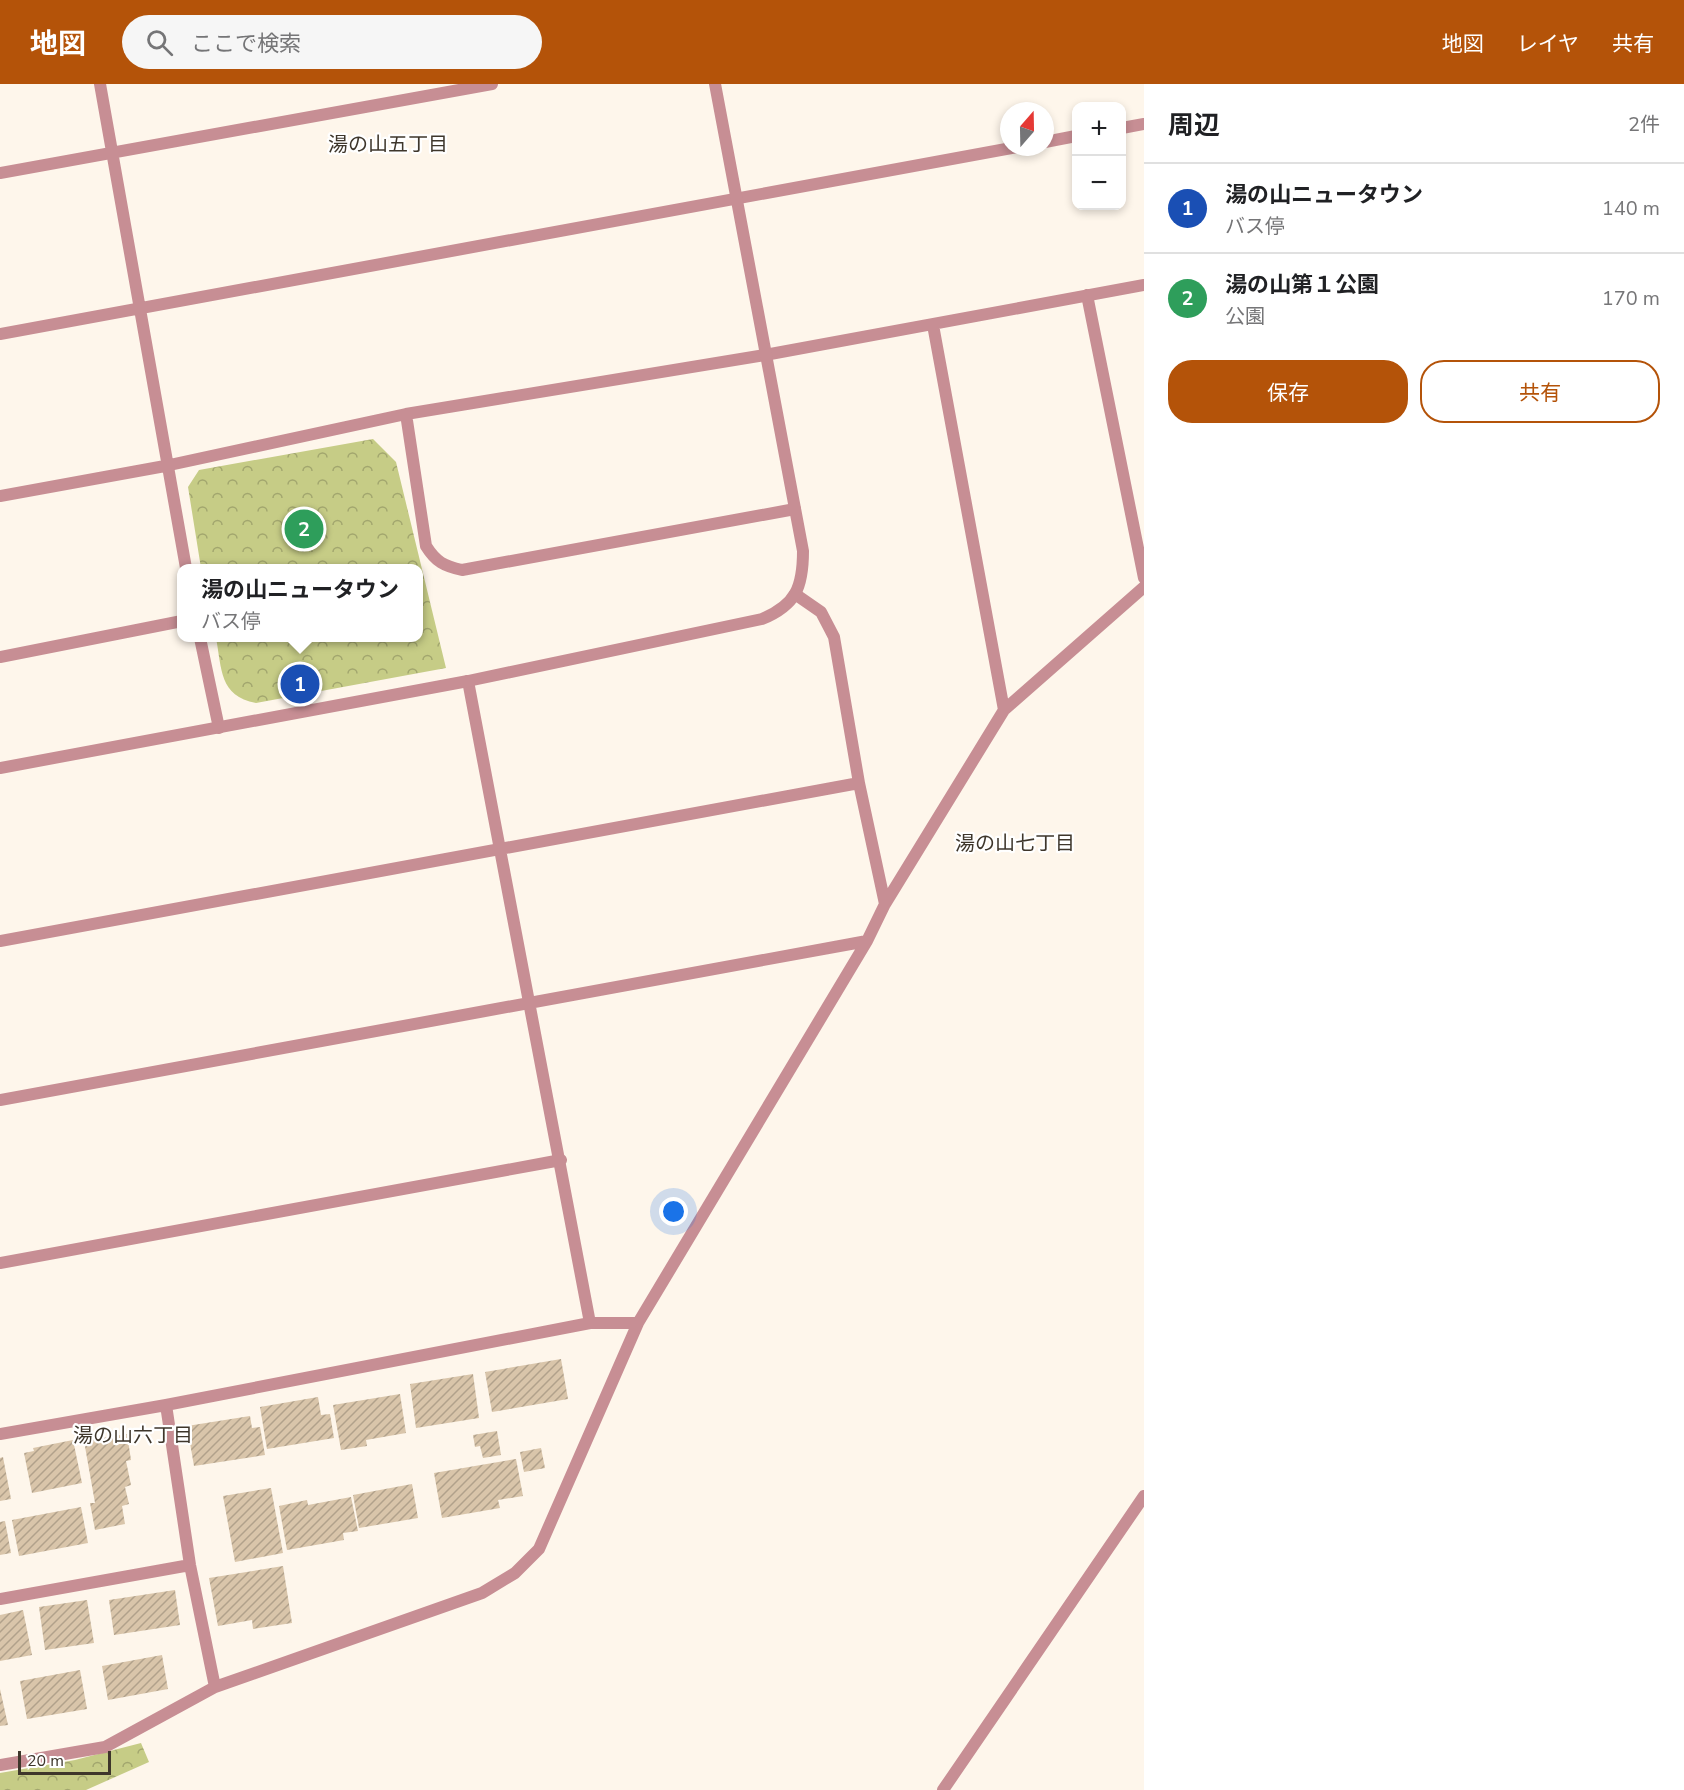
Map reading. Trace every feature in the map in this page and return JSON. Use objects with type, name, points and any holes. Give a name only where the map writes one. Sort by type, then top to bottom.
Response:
[{"type":"street","points":[[100,84],[165,466],[185,564]]},
{"type":"street","points":[[0,173],[492,84]]},
{"type":"street","points":[[0,768],[468,681],[762,619],[783,610],[795,594],[803,575],[803,551],[715,84]]},
{"type":"street","points":[[1126,127],[1144,124]]},
{"type":"street","points":[[1054,140],[1072,137]]},
{"type":"street","points":[[0,334],[1000,150]]},
{"type":"street","points":[[0,496],[165,466],[406,414],[765,355],[1144,285]]},
{"type":"street","points":[[1087,295],[1144,578]]},
{"type":"street","points":[[933,325],[1004,710]]},
{"type":"street","points":[[406,414],[426,546],[434,560],[445,567],[462,570],[795,508]]},
{"type":"street","points":[[0,1765],[105,1747],[215,1687],[482,1593],[515,1573],[539,1549],[638,1323],[867,941],[885,904],[1004,710],[1144,587]]},
{"type":"street","points":[[795,594],[821,612],[834,637],[859,783],[885,904]]},
{"type":"street","points":[[0,657],[177,622]]},
{"type":"street","points":[[201,642],[219,728]]},
{"type":"street","points":[[468,681],[528,1005],[561,1160],[590,1323]]},
{"type":"street","points":[[0,941],[859,783]]},
{"type":"street","points":[[0,1100],[528,1005],[867,941]]},
{"type":"street","points":[[0,1263],[561,1160]]},
{"type":"street","points":[[0,1434],[166,1405],[590,1323],[638,1323]]},
{"type":"street","points":[[166,1405],[190,1565],[215,1687]]},
{"type":"street","points":[[943,1790],[1144,1496]]},
{"type":"street","points":[[0,1599],[190,1565]]},
{"type":"green space","points":[[373,439],[396,462],[421,564],[200,564],[188,487],[199,470]]},
{"type":"green space","points":[[423,573],[446,668],[256,703],[235,694],[224,680],[217,642],[423,642]]},
{"type":"green space","points":[[141,1743],[149,1762],[86,1790],[0,1790],[0,1773],[75,1760]]},
{"type":"building","points":[[561,1359],[568,1399],[492,1412],[485,1372]]},
{"type":"building","points":[[473,1374],[479,1418],[416,1428],[410,1384]]},
{"type":"building","points":[[400,1394],[406,1433],[366,1440],[367,1446],[341,1450],[333,1405]]},
{"type":"building","points":[[318,1397],[321,1415],[330,1414],[334,1438],[267,1449],[260,1407]]},
{"type":"building","points":[[250,1416],[252,1428],[260,1427],[265,1455],[194,1466],[187,1426]]},
{"type":"building","points":[[497,1431],[501,1455],[483,1458],[480,1446],[475,1447],[473,1435]]},
{"type":"building","points":[[127,1434],[131,1460],[126,1461],[131,1485],[125,1487],[129,1504],[122,1506],[125,1524],[95,1530],[90,1503],[95,1503],[84,1441]]},
{"type":"building","points":[[73,1440],[82,1483],[32,1493],[24,1453],[34,1451],[33,1448]]},
{"type":"building","points":[[541,1448],[545,1468],[524,1472],[520,1452]]},
{"type":"building","points":[[3,1457],[11,1499],[0,1501],[0,1458]]},
{"type":"building","points":[[516,1459],[523,1496],[498,1500],[500,1508],[442,1518],[434,1473]]},
{"type":"building","points":[[412,1484],[418,1518],[359,1528],[353,1495]]},
{"type":"building","points":[[271,1488],[283,1553],[235,1562],[223,1496]]},
{"type":"building","points":[[351,1497],[358,1531],[343,1533],[344,1540],[287,1550],[279,1506],[307,1500],[308,1505]]},
{"type":"building","points":[[81,1507],[88,1543],[19,1556],[12,1520]]},
{"type":"building","points":[[5,1521],[11,1553],[0,1555],[0,1522]]},
{"type":"building","points":[[283,1566],[292,1623],[253,1629],[252,1620],[218,1626],[209,1578]]},
{"type":"building","points":[[175,1590],[180,1625],[114,1635],[109,1600]]},
{"type":"building","points":[[87,1600],[94,1643],[45,1650],[39,1607]]},
{"type":"building","points":[[23,1610],[32,1655],[0,1661],[0,1615]]},
{"type":"building","points":[[162,1655],[168,1689],[108,1700],[102,1666]]},
{"type":"building","points":[[80,1670],[87,1709],[27,1719],[20,1681]]},
{"type":"building","points":[[0,1689],[8,1725],[0,1726]]},
{"type":"place","name":"湯の山第１公園","points":[[304,529]]},
{"type":"place","name":"湯の山ニュータウン","points":[[300,684]]},
{"type":"district","name":"湯の山五丁目","points":[[388,144]]},
{"type":"district","name":"湯の山七丁目","points":[[1015,843]]},
{"type":"district","name":"湯の山六丁目","points":[[133,1435]]}]
